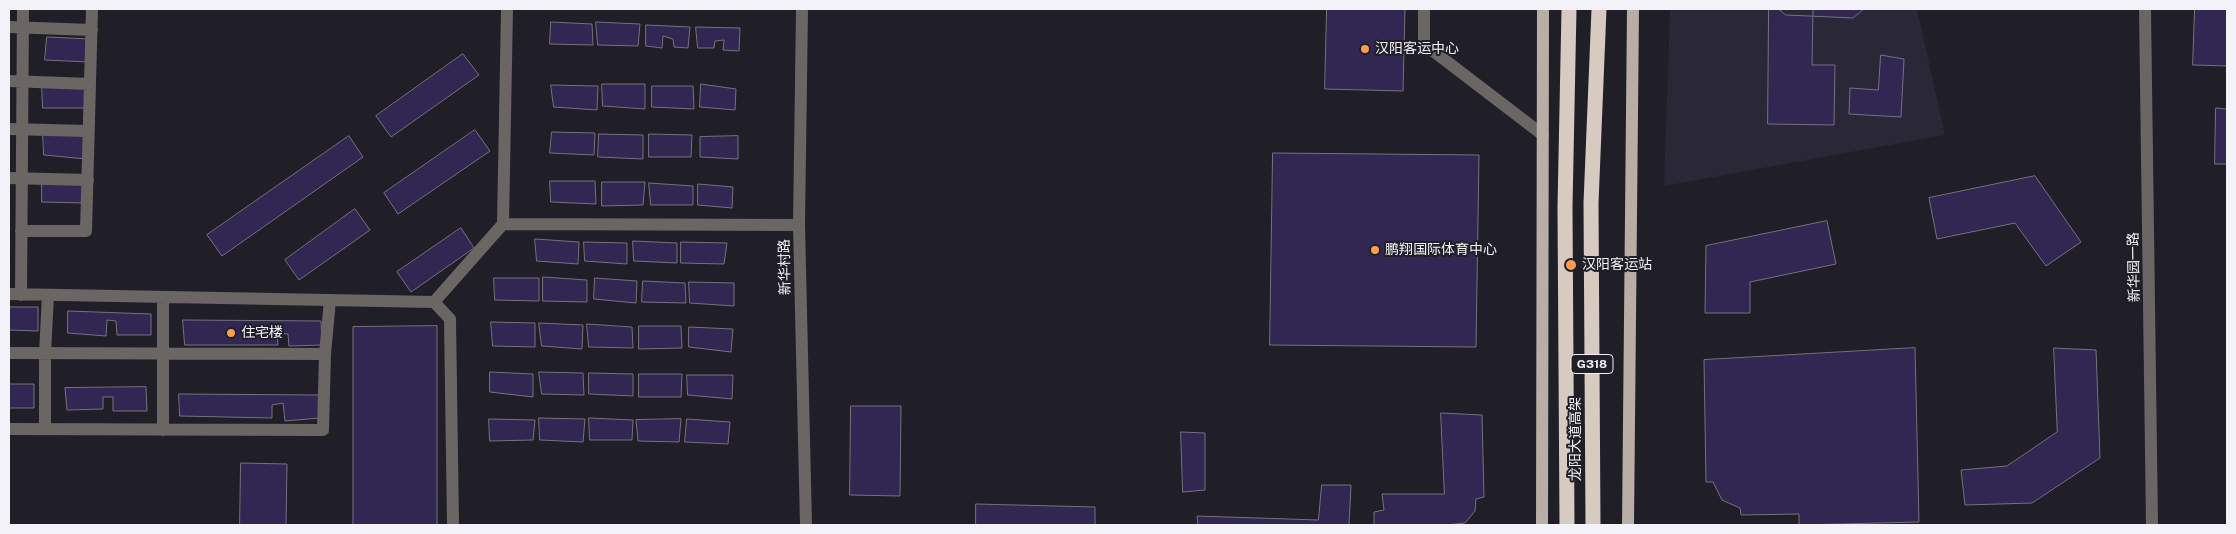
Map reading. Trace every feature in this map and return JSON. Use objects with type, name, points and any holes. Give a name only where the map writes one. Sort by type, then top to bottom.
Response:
[{"type":"highway","name":"龙阳大道高架","points":[[1567,525],[1565,207],[1569,9]]},
{"type":"highway","name":"龙阳大道高架","points":[[1593,525],[1591,203],[1599,9]]},
{"type":"main road","points":[[1542,525],[1544,9]]},
{"type":"main road","points":[[1628,525],[1632,9]]},
{"type":"street","points":[[23,9],[22,129],[15,178],[17,227],[15,295],[434,302],[450,319],[453,525]]},
{"type":"street","points":[[17,227],[86,231],[92,9]]},
{"type":"street","points":[[434,302],[503,224],[507,9]]},
{"type":"street","name":"新华村路","points":[[802,9],[799,225],[806,525]]},
{"type":"street","points":[[1424,9],[1424,44],[1543,135]]},
{"type":"street","name":"新华园一路","points":[[2145,9],[2152,525]]},
{"type":"street","points":[[9,27],[92,30]]},
{"type":"street","points":[[9,81],[90,84]]},
{"type":"street","points":[[9,129],[88,131]]},
{"type":"street","points":[[15,178],[88,180]]},
{"type":"street","points":[[503,224],[799,225]]},
{"type":"street","points":[[45,429],[45,353],[48,295]]},
{"type":"street","points":[[163,297],[164,430]]},
{"type":"street","points":[[9,429],[323,430],[325,354],[330,300]]},
{"type":"street","points":[[9,352],[325,354]]},
{"type":"shaded area","points":[[1670,9],[1917,9],[1945,135],[1664,186]]},
{"type":"building","name":"汉阳客运中心","points":[[1327,9],[1405,9],[1403,91],[1325,89]]},
{"type":"building","points":[[1769,9],[1813,9],[1812,65],[1835,65],[1834,125],[1768,124]]},
{"type":"building","points":[[1779,9],[1864,9],[1853,18],[1786,15]]},
{"type":"building","points":[[2195,9],[2227,9],[2227,66],[2193,65]]},
{"type":"building","points":[[551,22],[592,24],[593,45],[550,44]]},
{"type":"building","points":[[596,22],[640,24],[638,46],[598,45]]},
{"type":"building","points":[[646,25],[690,27],[688,48],[674,47],[673,39],[663,36],[662,48],[646,46]]},
{"type":"building","points":[[696,27],[740,28],[739,51],[723,50],[724,40],[715,41],[714,48],[698,48]]},
{"type":"building","points":[[47,37],[90,39],[88,62],[45,60]]},
{"type":"building","points":[[463,54],[479,75],[391,137],[376,116]]},
{"type":"building","points":[[1881,55],[1904,59],[1901,117],[1849,114],[1850,88],[1878,90]]},
{"type":"building","points":[[602,84],[645,84],[645,109],[603,106]]},
{"type":"building","points":[[701,84],[736,89],[735,110],[700,107]]},
{"type":"building","points":[[551,85],[598,86],[597,110],[554,107]]},
{"type":"building","points":[[42,86],[88,88],[87,108],[43,108]]},
{"type":"building","points":[[652,86],[693,86],[694,109],[652,107]]},
{"type":"building","points":[[2216,108],[2227,109],[2227,164],[2215,164]]},
{"type":"building","points":[[475,130],[490,151],[398,214],[384,193]]},
{"type":"building","points":[[552,132],[595,133],[594,155],[550,153]]},
{"type":"building","points":[[43,133],[87,134],[86,159],[44,155]]},
{"type":"building","points":[[599,134],[643,135],[643,159],[598,157]]},
{"type":"building","points":[[649,134],[692,135],[691,157],[649,157]]},
{"type":"building","points":[[349,136],[363,157],[222,256],[207,235]]},
{"type":"building","points":[[738,136],[738,159],[700,157],[700,137]]},
{"type":"building","name":"鹏翔国际体育中心","points":[[1273,153],[1479,155],[1476,347],[1270,345]]},
{"type":"building","points":[[2035,176],[2081,242],[2046,266],[2015,223],[1937,239],[1929,198]]},
{"type":"building","points":[[42,180],[86,182],[85,203],[42,202]]},
{"type":"building","points":[[550,181],[595,181],[596,204],[551,202]]},
{"type":"building","points":[[602,182],[645,182],[643,205],[602,206]]},
{"type":"building","points":[[649,183],[693,186],[693,205],[651,205]]},
{"type":"building","points":[[698,184],[733,187],[732,208],[698,205]]},
{"type":"building","points":[[355,209],[370,230],[299,280],[285,260]]},
{"type":"building","points":[[1827,221],[1836,264],[1750,282],[1750,313],[1705,313],[1706,246]]},
{"type":"building","points":[[461,228],[474,248],[411,292],[397,272]]},
{"type":"building","points":[[535,239],[579,242],[578,264],[537,261]]},
{"type":"building","points":[[633,241],[677,243],[677,263],[634,261]]},
{"type":"building","points":[[584,242],[627,243],[627,264],[585,261]]},
{"type":"building","points":[[681,242],[727,243],[724,264],[681,263]]},
{"type":"building","points":[[543,277],[587,280],[587,302],[543,301]]},
{"type":"building","points":[[494,278],[539,278],[539,301],[495,300]]},
{"type":"building","points":[[595,278],[637,281],[636,303],[594,299]]},
{"type":"building","points":[[643,281],[685,283],[686,303],[642,302]]},
{"type":"building","points":[[689,282],[734,283],[734,306],[690,303]]},
{"type":"building","points":[[9,307],[38,307],[38,331],[9,330]]},
{"type":"building","points":[[68,311],[151,314],[151,335],[117,335],[116,321],[107,320],[106,336],[68,333]]},
{"type":"building","name":"住宅楼","points":[[183,320],[321,321],[322,345],[289,346],[288,334],[277,333],[278,345],[185,345]]},
{"type":"building","points":[[491,322],[535,323],[535,347],[493,346]]},
{"type":"building","points":[[539,323],[583,325],[582,349],[542,346]]},
{"type":"building","points":[[587,324],[632,327],[633,348],[589,347]]},
{"type":"building","points":[[437,326],[437,525],[353,525],[353,327]]},
{"type":"building","points":[[639,326],[681,326],[682,348],[639,349]]},
{"type":"building","points":[[689,327],[733,329],[731,352],[689,347]]},
{"type":"building","points":[[1915,348],[1919,522],[1799,525],[1799,514],[1741,515],[1740,508],[1722,500],[1713,482],[1706,482],[1704,360]]},
{"type":"building","points":[[2054,348],[2096,350],[2100,458],[2032,503],[1965,505],[1961,470],[2007,466],[2057,432]]},
{"type":"building","points":[[490,372],[533,374],[533,397],[490,392]]},
{"type":"building","points":[[539,372],[583,373],[584,395],[542,394]]},
{"type":"building","points":[[589,373],[633,374],[633,396],[589,394]]},
{"type":"building","points":[[639,374],[682,374],[681,397],[639,397]]},
{"type":"building","points":[[687,375],[733,375],[732,399],[688,395]]},
{"type":"building","points":[[9,384],[34,384],[34,408],[9,408]]},
{"type":"building","points":[[146,387],[147,411],[113,411],[113,397],[103,397],[103,409],[67,410],[65,388]]},
{"type":"building","points":[[179,394],[319,395],[320,418],[285,421],[283,403],[272,405],[272,418],[180,416]]},
{"type":"building","points":[[851,406],[901,406],[900,496],[850,495]]},
{"type":"building","points":[[1441,413],[1482,415],[1484,497],[1476,499],[1475,511],[1465,523],[1446,525],[1374,525],[1374,512],[1384,510],[1382,494],[1444,494]]},
{"type":"building","points":[[539,418],[585,419],[583,442],[540,440]]},
{"type":"building","points":[[589,418],[633,420],[632,440],[590,440]]},
{"type":"building","points":[[489,419],[535,420],[533,440],[490,441]]},
{"type":"building","points":[[681,419],[679,442],[638,441],[636,420]]},
{"type":"building","points":[[687,419],[730,422],[728,444],[685,442]]},
{"type":"building","points":[[1181,432],[1205,433],[1205,490],[1183,492]]},
{"type":"building","points":[[241,463],[287,464],[286,525],[240,525]]},
{"type":"building","points":[[1322,485],[1351,485],[1349,525],[1198,525],[1197,516],[1318,520]]},
{"type":"building","points":[[976,504],[1095,507],[1095,525],[976,525]]},
{"type":"place","name":"汉阳客运中心","points":[[1365,49]]},
{"type":"place","name":"鹏翔国际体育中心","points":[[1375,250]]},
{"type":"place","name":"汉阳客运站","points":[[1571,265]]},
{"type":"place","name":"住宅楼","points":[[231,333]]}]
